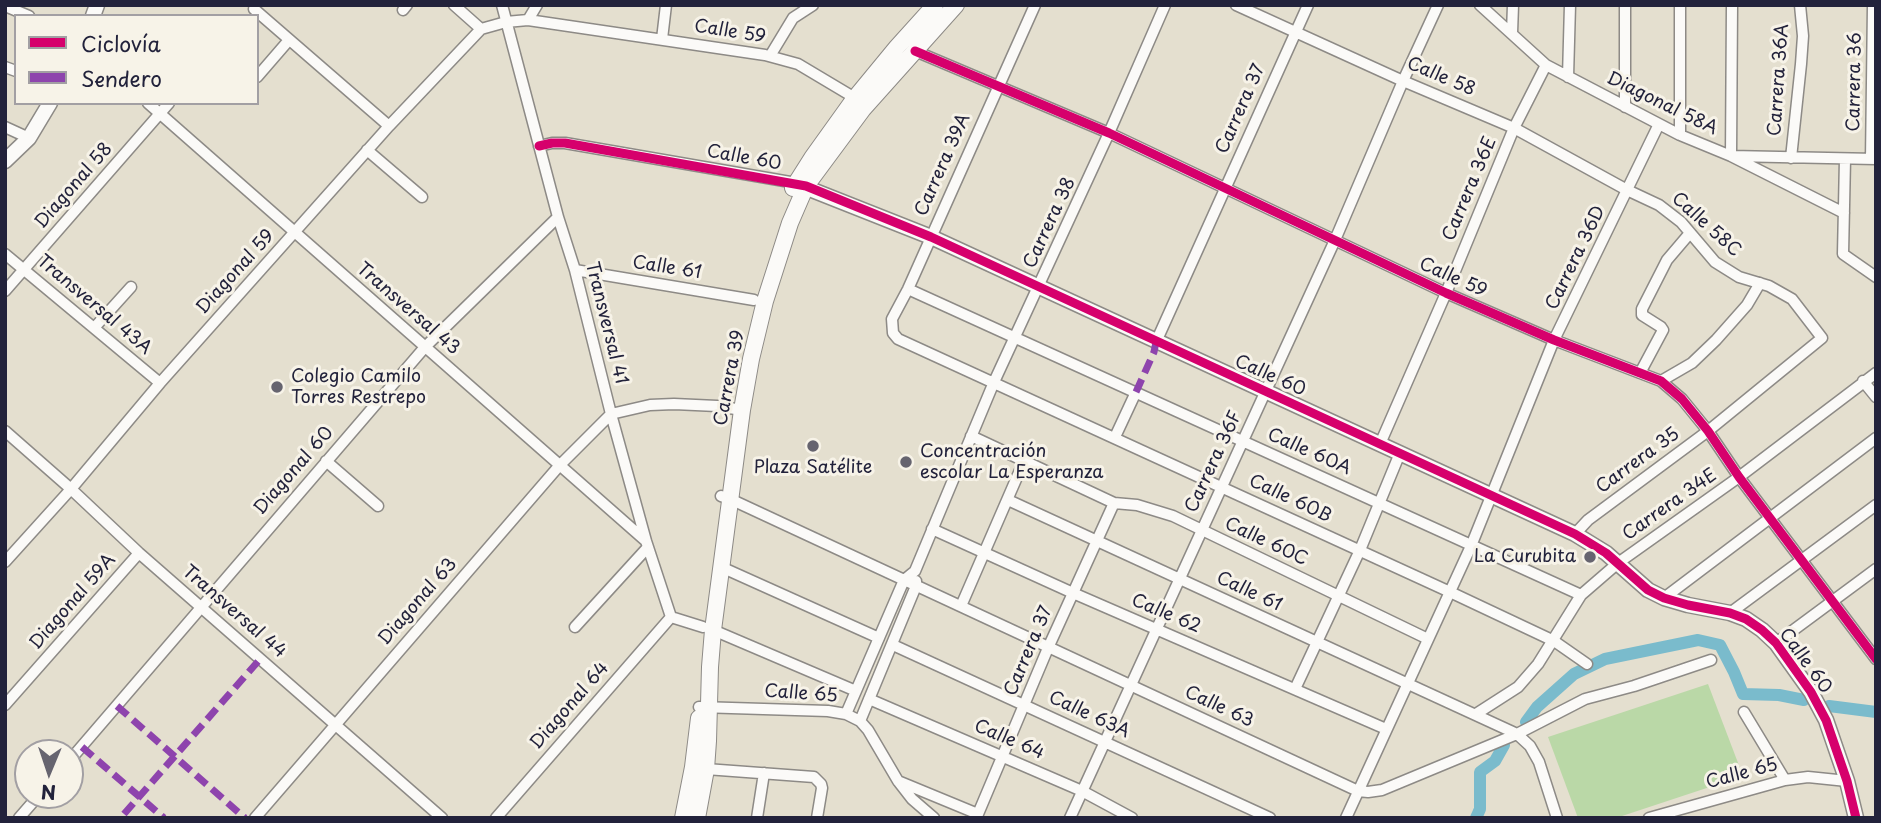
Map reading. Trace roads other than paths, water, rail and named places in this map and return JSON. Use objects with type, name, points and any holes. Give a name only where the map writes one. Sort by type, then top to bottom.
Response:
[{"type":"main road","name":"Carrera 39","points":[[683,818],[710,667],[708,629],[754,300],[780,219],[855,98],[935,5]]},
{"type":"main road","name":"Carrera 39","points":[[737,409],[765,301],[801,185],[881,87],[956,5]]},
{"type":"main road","name":"Carrera 39","points":[[708,629],[721,567],[725,497]]},
{"type":"main road","name":"Carrera 39","points":[[697,818],[706,769],[704,707]]},
{"type":"street","points":[[5,5],[25,14]]},
{"type":"street","points":[[454,5],[481,29],[506,22]]},
{"type":"street","name":"Transversal 41","points":[[502,5],[558,218],[575,270],[611,414],[647,544],[671,617]]},
{"type":"street","points":[[528,20],[537,5]]},
{"type":"street","points":[[662,39],[666,5]]},
{"type":"street","points":[[770,56],[793,18],[813,5]]},
{"type":"street","name":"Carrera 39A","points":[[898,339],[892,333],[892,319],[908,289],[1035,5]]},
{"type":"street","name":"Carrera 38","points":[[860,721],[916,586],[915,571],[994,382],[1165,5]]},
{"type":"street","name":"Calle 58","points":[[1236,5],[1514,128],[1628,190]]},
{"type":"street","name":"Carrera 37","points":[[1156,342],[1308,5]]},
{"type":"street","name":"Carrera 36F","points":[[1070,818],[1267,391],[1438,5]]},
{"type":"street","name":"Diagonal 58A","points":[[1480,5],[1546,65],[1680,135],[1731,156],[1844,213]]},
{"type":"street","points":[[1512,33],[1513,5]]},
{"type":"street","points":[[1568,77],[1570,5]]},
{"type":"street","points":[[1625,5],[1625,107]]},
{"type":"street","points":[[1680,5],[1680,135]]},
{"type":"street","points":[[1732,5],[1731,156],[1874,159]]},
{"type":"street","name":"Carrera 36A","points":[[1791,158],[1802,45],[1800,5]]},
{"type":"street","name":"Carrera 36","points":[[1873,5],[1874,159]]},
{"type":"street","points":[[259,15],[389,126]]},
{"type":"street","name":"Calle 59","points":[[506,22],[528,20],[770,56],[798,65],[855,98]]},
{"type":"street","name":"Diagonal 59","points":[[5,562],[389,126],[481,29]]},
{"type":"street","points":[[259,75],[289,40]]},
{"type":"street","name":"Calle 59","points":[[915,51],[1109,133],[1446,293],[1554,340],[1661,381],[1682,399],[1708,431],[1800,561],[1876,659]]},
{"type":"street","name":"Carrera 36E","points":[[1380,444],[1514,128],[1546,65]]},
{"type":"street","points":[[5,161],[29,138],[49,105]]},
{"type":"street","name":"Transversal 43","points":[[150,105],[647,544]]},
{"type":"street","name":"Diagonal 58","points":[[5,291],[167,105]]},
{"type":"street","name":"Carrera 36D","points":[[1346,818],[1471,546],[1554,340],[1659,124]]},
{"type":"street","points":[[5,127],[29,138]]},
{"type":"street","name":"Calle 60","points":[[539,146],[565,143],[801,185],[931,237],[1575,534],[1592,543],[1648,590],[1664,598],[1746,619],[1776,643],[1811,692],[1826,720],[1847,781],[1856,818]]},
{"type":"street","points":[[368,150],[422,197]]},
{"type":"street","points":[[1845,159],[1843,254],[1876,277]]},
{"type":"street","name":"Calle 58C","points":[[1628,190],[1659,205],[1681,222],[1715,262],[1739,277],[1760,283],[1792,299],[1822,338]]},
{"type":"street","name":"Diagonal 60","points":[[84,744],[425,347],[558,218]]},
{"type":"street","points":[[1640,373],[1663,330],[1642,315],[1642,309],[1667,260],[1690,233]]},
{"type":"street","name":"Transversal 43A","points":[[5,254],[160,383]]},
{"type":"street","name":"Calle 61","points":[[575,270],[754,300]]},
{"type":"street","points":[[1661,381],[1692,363],[1708,348],[1747,305],[1760,283]]},
{"type":"street","points":[[94,328],[131,287]]},
{"type":"street","name":"Calle 60A","points":[[908,289],[1581,595]]},
{"type":"street","name":"Carrera 35","points":[[1575,534],[1588,520],[1708,431],[1822,338]]},
{"type":"street","name":"Calle 60B","points":[[898,339],[1554,641],[1587,664]]},
{"type":"street","name":"Carrera 34E","points":[[1476,714],[1518,687],[1554,641],[1581,595],[1618,563],[1739,477],[1876,373]]},
{"type":"street","points":[[1863,381],[1876,397]]},
{"type":"street","points":[[1115,437],[1136,392]]},
{"type":"street","points":[[611,414],[650,405],[674,404],[737,409]]},
{"type":"street","name":"Diagonal 63","points":[[255,818],[559,466],[611,414]]},
{"type":"street","name":"Transversal 44","points":[[5,431],[139,553],[442,818]]},
{"type":"street","name":"Calle 60C","points":[[971,436],[1114,503],[1154,509],[1173,516],[1428,639]]},
{"type":"street","points":[[1664,598],[1876,438]]},
{"type":"street","points":[[1295,689],[1360,550],[1400,453]]},
{"type":"street","points":[[326,461],[378,506]]},
{"type":"street","points":[[961,606],[1024,461]]},
{"type":"street","name":"Calle 63","points":[[725,497],[1358,791]]},
{"type":"street","name":"Calle 61","points":[[1008,500],[1476,714]]},
{"type":"street","name":"Carrera 37","points":[[898,781],[978,814],[1048,648],[1114,503]]},
{"type":"street","points":[[1730,613],[1876,505]]},
{"type":"street","name":"Calle 62","points":[[932,529],[1386,729]]},
{"type":"street","points":[[575,627],[647,544]]},
{"type":"street","name":"Diagonal 59A","points":[[5,705],[139,553]]},
{"type":"street","points":[[721,567],[879,638]]},
{"type":"street","points":[[1776,643],[1876,569]]},
{"type":"street","name":"Carrera 38","points":[[846,714],[904,580],[915,571]]},
{"type":"street","points":[[671,617],[708,629],[856,691]]},
{"type":"street","name":"Diagonal 64","points":[[496,818],[671,617]]},
{"type":"street","name":"Calle 63A","points":[[893,645],[1270,818]]},
{"type":"street","points":[[1358,791],[1382,790],[1517,734],[1585,699],[1711,660]]},
{"type":"street","name":"Calle 64","points":[[869,699],[1082,791],[1132,818]]},
{"type":"street","name":"Calle 65","points":[[704,707],[828,711],[846,714],[860,721],[882,751],[898,781],[912,799],[934,818]]},
{"type":"street","points":[[1744,712],[1785,780]]},
{"type":"street","points":[[1476,714],[1517,734],[1530,746],[1539,762],[1557,818]]},
{"type":"street","points":[[706,769],[814,777],[822,788],[817,818]]},
{"type":"street","points":[[757,818],[764,773]]},
{"type":"street","name":"Calle 65","points":[[1649,818],[1785,780],[1817,778],[1847,781]]},
{"type":"waterway","points":[[1526,722],[1537,707],[1574,674],[1605,659],[1698,640],[1720,645],[1743,694],[1779,695],[1804,700]]},
{"type":"waterway","points":[[1829,706],[1876,712]]},
{"type":"waterway","points":[[1476,818],[1480,809],[1480,772],[1495,761],[1504,745]]},
{"type":"place","name":"Colegio Camilo Torres Restrepo","points":[[277,387]]},
{"type":"place","name":"Plaza Satélite","points":[[813,446]]},
{"type":"place","name":"Concentración escolar La Esperanza","points":[[906,462]]},
{"type":"place","name":"La Curubita","points":[[1590,557]]}]
